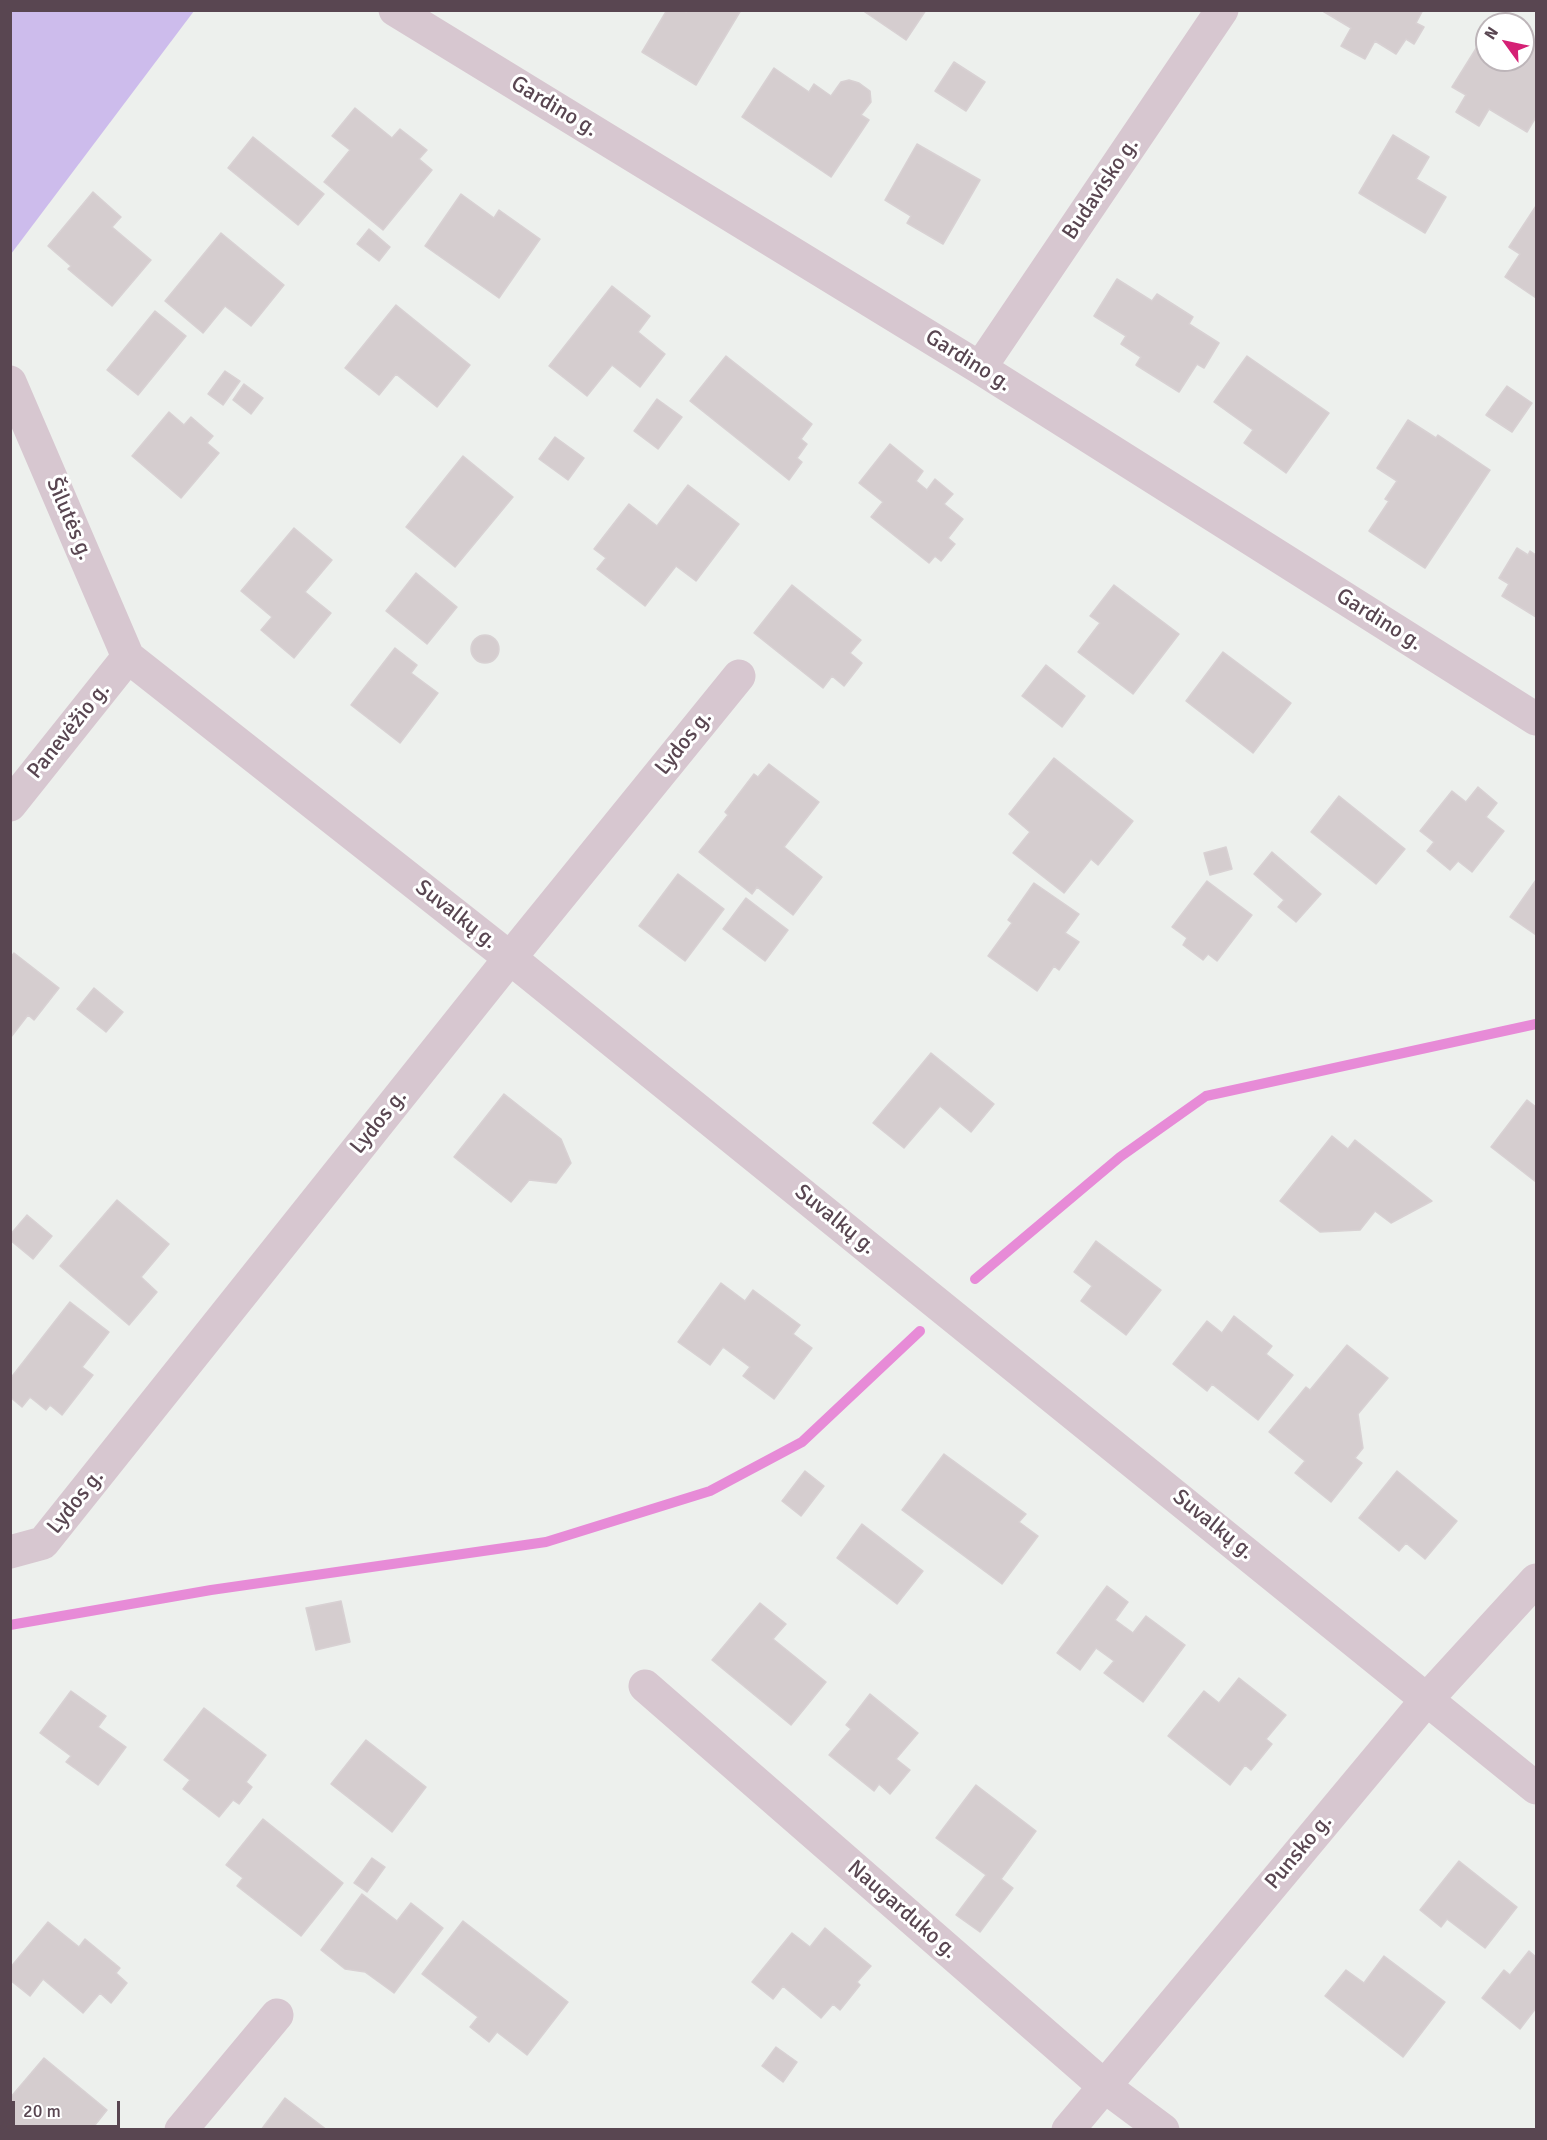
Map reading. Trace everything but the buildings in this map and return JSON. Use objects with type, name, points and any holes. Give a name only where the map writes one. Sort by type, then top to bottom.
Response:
[{"type":"street","name":"Gardino g.","points":[[395,10],[980,368],[1536,719]]},
{"type":"street","name":"Budavisko g.","points":[[980,368],[1222,10]]},
{"type":"street","name":"Šilutės g.","points":[[10,382],[128,657]]},
{"type":"street","name":"Panevėžio g.","points":[[10,805],[128,657]]},
{"type":"street","name":"Suvalkų g.","points":[[128,657],[510,958],[1428,1698],[1536,1788]]},
{"type":"street","name":"Lydos g.","points":[[10,1552],[43,1543],[510,958],[739,676]]},
{"type":"street","name":"Punsko g.","points":[[1068,2130],[1428,1698],[1536,1580]]},
{"type":"street","name":"Naugarduko g.","points":[[645,1686],[1104,2086],[1163,2130]]},
{"type":"street","points":[[181,2130],[278,2015]]},
{"type":"shaded area","points":[[10,11],[194,11],[11,254]]},
{"type":"waterway","points":[[975,1279],[1120,1157],[1206,1096],[1536,1024]]},
{"type":"waterway","points":[[10,1625],[211,1590],[546,1542],[710,1491],[802,1442],[920,1331]]}]
